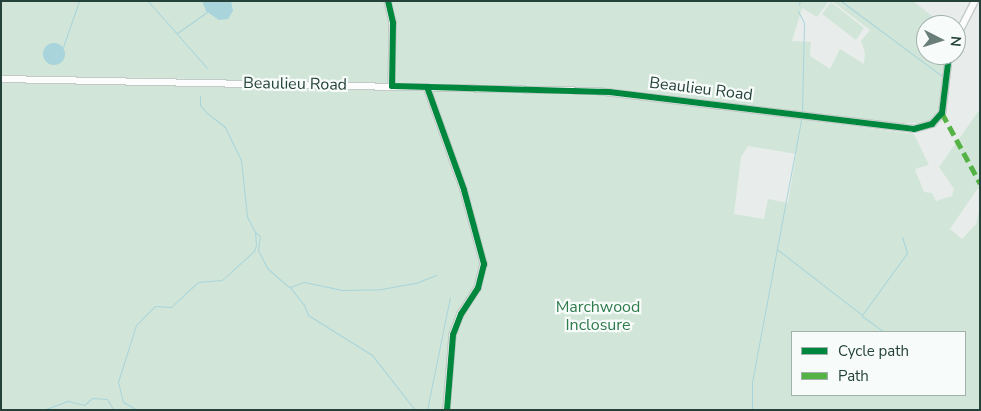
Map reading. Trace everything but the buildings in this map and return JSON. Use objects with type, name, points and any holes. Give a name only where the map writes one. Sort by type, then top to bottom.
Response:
[{"type":"street","points":[[388,1],[393,23],[392,86]]},
{"type":"street","points":[[966,19],[975,1]]},
{"type":"street","name":"Beaulieu Road","points":[[1,79],[609,92],[914,129],[932,124],[942,113],[948,65]]},
{"type":"street","points":[[427,87],[464,190],[484,264],[478,288],[461,314],[453,335],[447,410]]},
{"type":"green space","name":"Marchwood Inclosure","points":[[1,1],[829,1],[817,17],[802,8],[792,41],[811,42],[810,56],[830,69],[840,49],[864,64],[865,53],[861,41],[870,30],[832,1],[913,1],[930,15],[916,15],[916,65],[944,65],[941,104],[933,119],[922,123],[892,123],[833,115],[830,120],[747,104],[744,112],[914,134],[929,165],[915,169],[924,192],[932,193],[936,201],[952,196],[954,189],[939,167],[980,109],[980,191],[978,188],[950,229],[962,239],[976,224],[980,206],[980,410],[1,410],[1,81],[267,86],[259,79],[228,82],[175,78],[1,77]],"holes":[[[748,146],[796,154],[788,203],[768,199],[764,219],[734,214],[741,157]]]},
{"type":"green space","points":[[831,2],[864,28],[856,40],[822,14]]},
{"type":"water","points":[[202,1],[231,1],[233,11],[228,19],[219,20],[206,11]]},
{"type":"water","points":[[54,43],[62,46],[65,54],[62,62],[54,65],[46,62],[43,54],[46,46]]},
{"type":"waterway","points":[[63,47],[79,1]]},
{"type":"waterway","points":[[148,1],[207,68]]},
{"type":"waterway","points":[[841,1],[942,76]]},
{"type":"waterway","points":[[798,11],[804,23],[802,112]]},
{"type":"waterway","points":[[177,33],[207,12]]},
{"type":"waterway","points":[[137,410],[123,402],[118,382],[136,325],[155,306],[171,307],[198,282],[222,280],[254,251],[256,245],[255,232],[247,216],[241,160],[225,127],[200,105],[200,96]]},
{"type":"waterway","points":[[752,410],[752,382],[801,120]]},
{"type":"waterway","points":[[255,232],[260,236],[258,250],[267,268],[289,287]]},
{"type":"waterway","points":[[778,250],[862,315],[907,253],[902,237]]},
{"type":"waterway","points":[[415,410],[372,355],[308,315],[304,305],[290,287],[304,282],[342,290],[381,289],[416,283],[436,275]]},
{"type":"waterway","points":[[427,410],[450,297]]},
{"type":"waterway","points":[[862,316],[883,331]]},
{"type":"waterway","points":[[43,410],[68,401],[84,405],[92,398],[107,399],[113,409],[119,410]]},
{"type":"marked path","points":[[942,113],[980,183]]},
{"type":"cycle path","points":[[388,1],[393,23],[392,86],[609,92],[914,129],[932,124],[942,113],[948,65]]},
{"type":"cycle path","points":[[427,87],[464,190],[484,264],[478,288],[461,314],[453,335],[447,410]]}]
